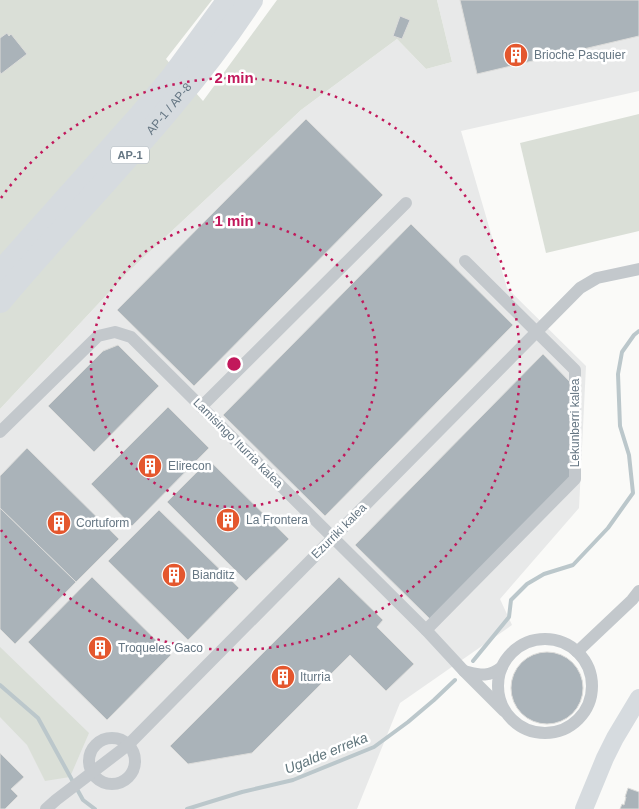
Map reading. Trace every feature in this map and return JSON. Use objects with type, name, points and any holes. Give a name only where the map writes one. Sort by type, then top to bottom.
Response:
[{"type":"highway","name":"AP-1 / AP-8","points":[[0,273],[141,115],[172,78],[229,0]]},
{"type":"highway","name":"AP-1 / AP-8","points":[[0,301],[155,126],[216,50],[251,0]]},
{"type":"main road","points":[[584,809],[614,738],[639,698]]},
{"type":"main road","points":[[592,809],[611,760],[639,709]]},
{"type":"street","points":[[201,407],[406,202]]},
{"type":"street","name":"Lekunberri kalea","points":[[426,630],[575,479],[575,370],[465,261]]},
{"type":"street","name":"Ezurriki kalea","points":[[46,809],[128,745],[580,288],[597,278],[639,269]]},
{"type":"street","name":"Lamisingo Iturria kalea","points":[[0,432],[98,336],[115,332],[131,337],[426,630],[504,712]]},
{"type":"street","points":[[577,652],[632,600],[639,591]]},
{"type":"street","points":[[464,671],[489,675],[502,666],[519,646],[535,640],[551,639],[574,648],[585,660],[592,681],[591,697],[582,716],[570,727],[561,731],[545,734],[528,731],[504,712],[498,685],[502,666]]},
{"type":"street","points":[[113,739],[128,745],[134,756],[130,775],[122,782],[113,784],[98,780],[89,767],[89,758],[93,748],[104,740],[113,739]]},
{"type":"shaded area","points":[[0,0],[212,0],[166,59],[203,101],[277,0],[437,0],[452,62],[426,69],[397,39],[301,110],[128,272],[0,409]]},
{"type":"shaded area","points":[[437,0],[639,0],[639,91],[461,131],[507,288],[586,366],[579,508],[500,599],[512,625],[400,703],[357,809],[0,809],[0,409],[128,272],[301,110],[397,39],[426,69],[452,62]]},
{"type":"shaded area","points":[[639,114],[639,231],[546,253],[520,143]]},
{"type":"shaded area","points":[[0,647],[89,733],[70,777],[45,781],[27,745],[0,717]]},
{"type":"building","name":"Brioche Pasquier","points":[[460,0],[639,0],[639,36],[477,74]]},
{"type":"building","points":[[400,16],[410,20],[402,39],[393,36]]},
{"type":"building","points":[[7,33],[9,36],[11,34],[27,54],[1,74],[0,38]]},
{"type":"building","points":[[306,119],[383,195],[194,386],[117,310]]},
{"type":"building","points":[[411,224],[513,325],[325,516],[223,415]]},
{"type":"building","points":[[118,345],[159,386],[94,452],[48,406],[103,351]]},
{"type":"building","points":[[543,354],[571,383],[571,477],[431,620],[355,545]]},
{"type":"building","name":"Elirecon","points":[[168,407],[209,448],[132,526],[91,484]]},
{"type":"building","name":"Cortuform","points":[[27,448],[119,539],[76,582],[0,508],[0,476]]},
{"type":"building","name":"La Frontera","points":[[209,460],[289,539],[246,581],[167,502]]},
{"type":"building","points":[[0,508],[76,582],[15,644],[0,629]]},
{"type":"building","name":"Bianditz","points":[[159,510],[239,588],[188,640],[108,561]]},
{"type":"building","name":"Troqueles Gaco","points":[[92,577],[171,655],[107,720],[28,642]]},
{"type":"building","name":"Iturria","points":[[339,577],[383,620],[377,627],[414,664],[386,691],[350,655],[252,753],[188,764],[170,746]]},
{"type":"building","points":[[547,652],[567,658],[577,668],[583,688],[577,708],[567,718],[547,724],[527,718],[517,708],[511,688],[517,668],[527,658]]},
{"type":"building","points":[[0,753],[24,777],[11,789],[18,796],[5,809],[0,809]]},
{"type":"building","points":[[628,788],[639,792],[639,809],[620,809],[622,804],[624,805]]},
{"type":"waterway","name":"Ugalde erreka","points":[[473,661],[509,617],[511,600],[527,584],[544,574],[573,565],[608,528],[633,493],[629,455],[620,426],[618,374],[622,352],[639,331]]},
{"type":"waterway","name":"Ugalde erreka","points":[[187,809],[242,792],[293,780],[374,747],[408,722],[455,680]]},
{"type":"waterway","name":"Ugalde erreka","points":[[0,685],[38,718],[83,800],[95,809]]},
{"type":"place","name":"Brioche Pasquier","points":[[516,55]]},
{"type":"place","name":"Elirecon","points":[[150,466]]},
{"type":"place","name":"La Frontera","points":[[228,520]]},
{"type":"place","name":"Cortuform","points":[[59,523]]},
{"type":"place","name":"Bianditz","points":[[174,575]]},
{"type":"place","name":"Troqueles Gaco","points":[[100,648]]},
{"type":"place","name":"Iturria","points":[[283,677]]}]
